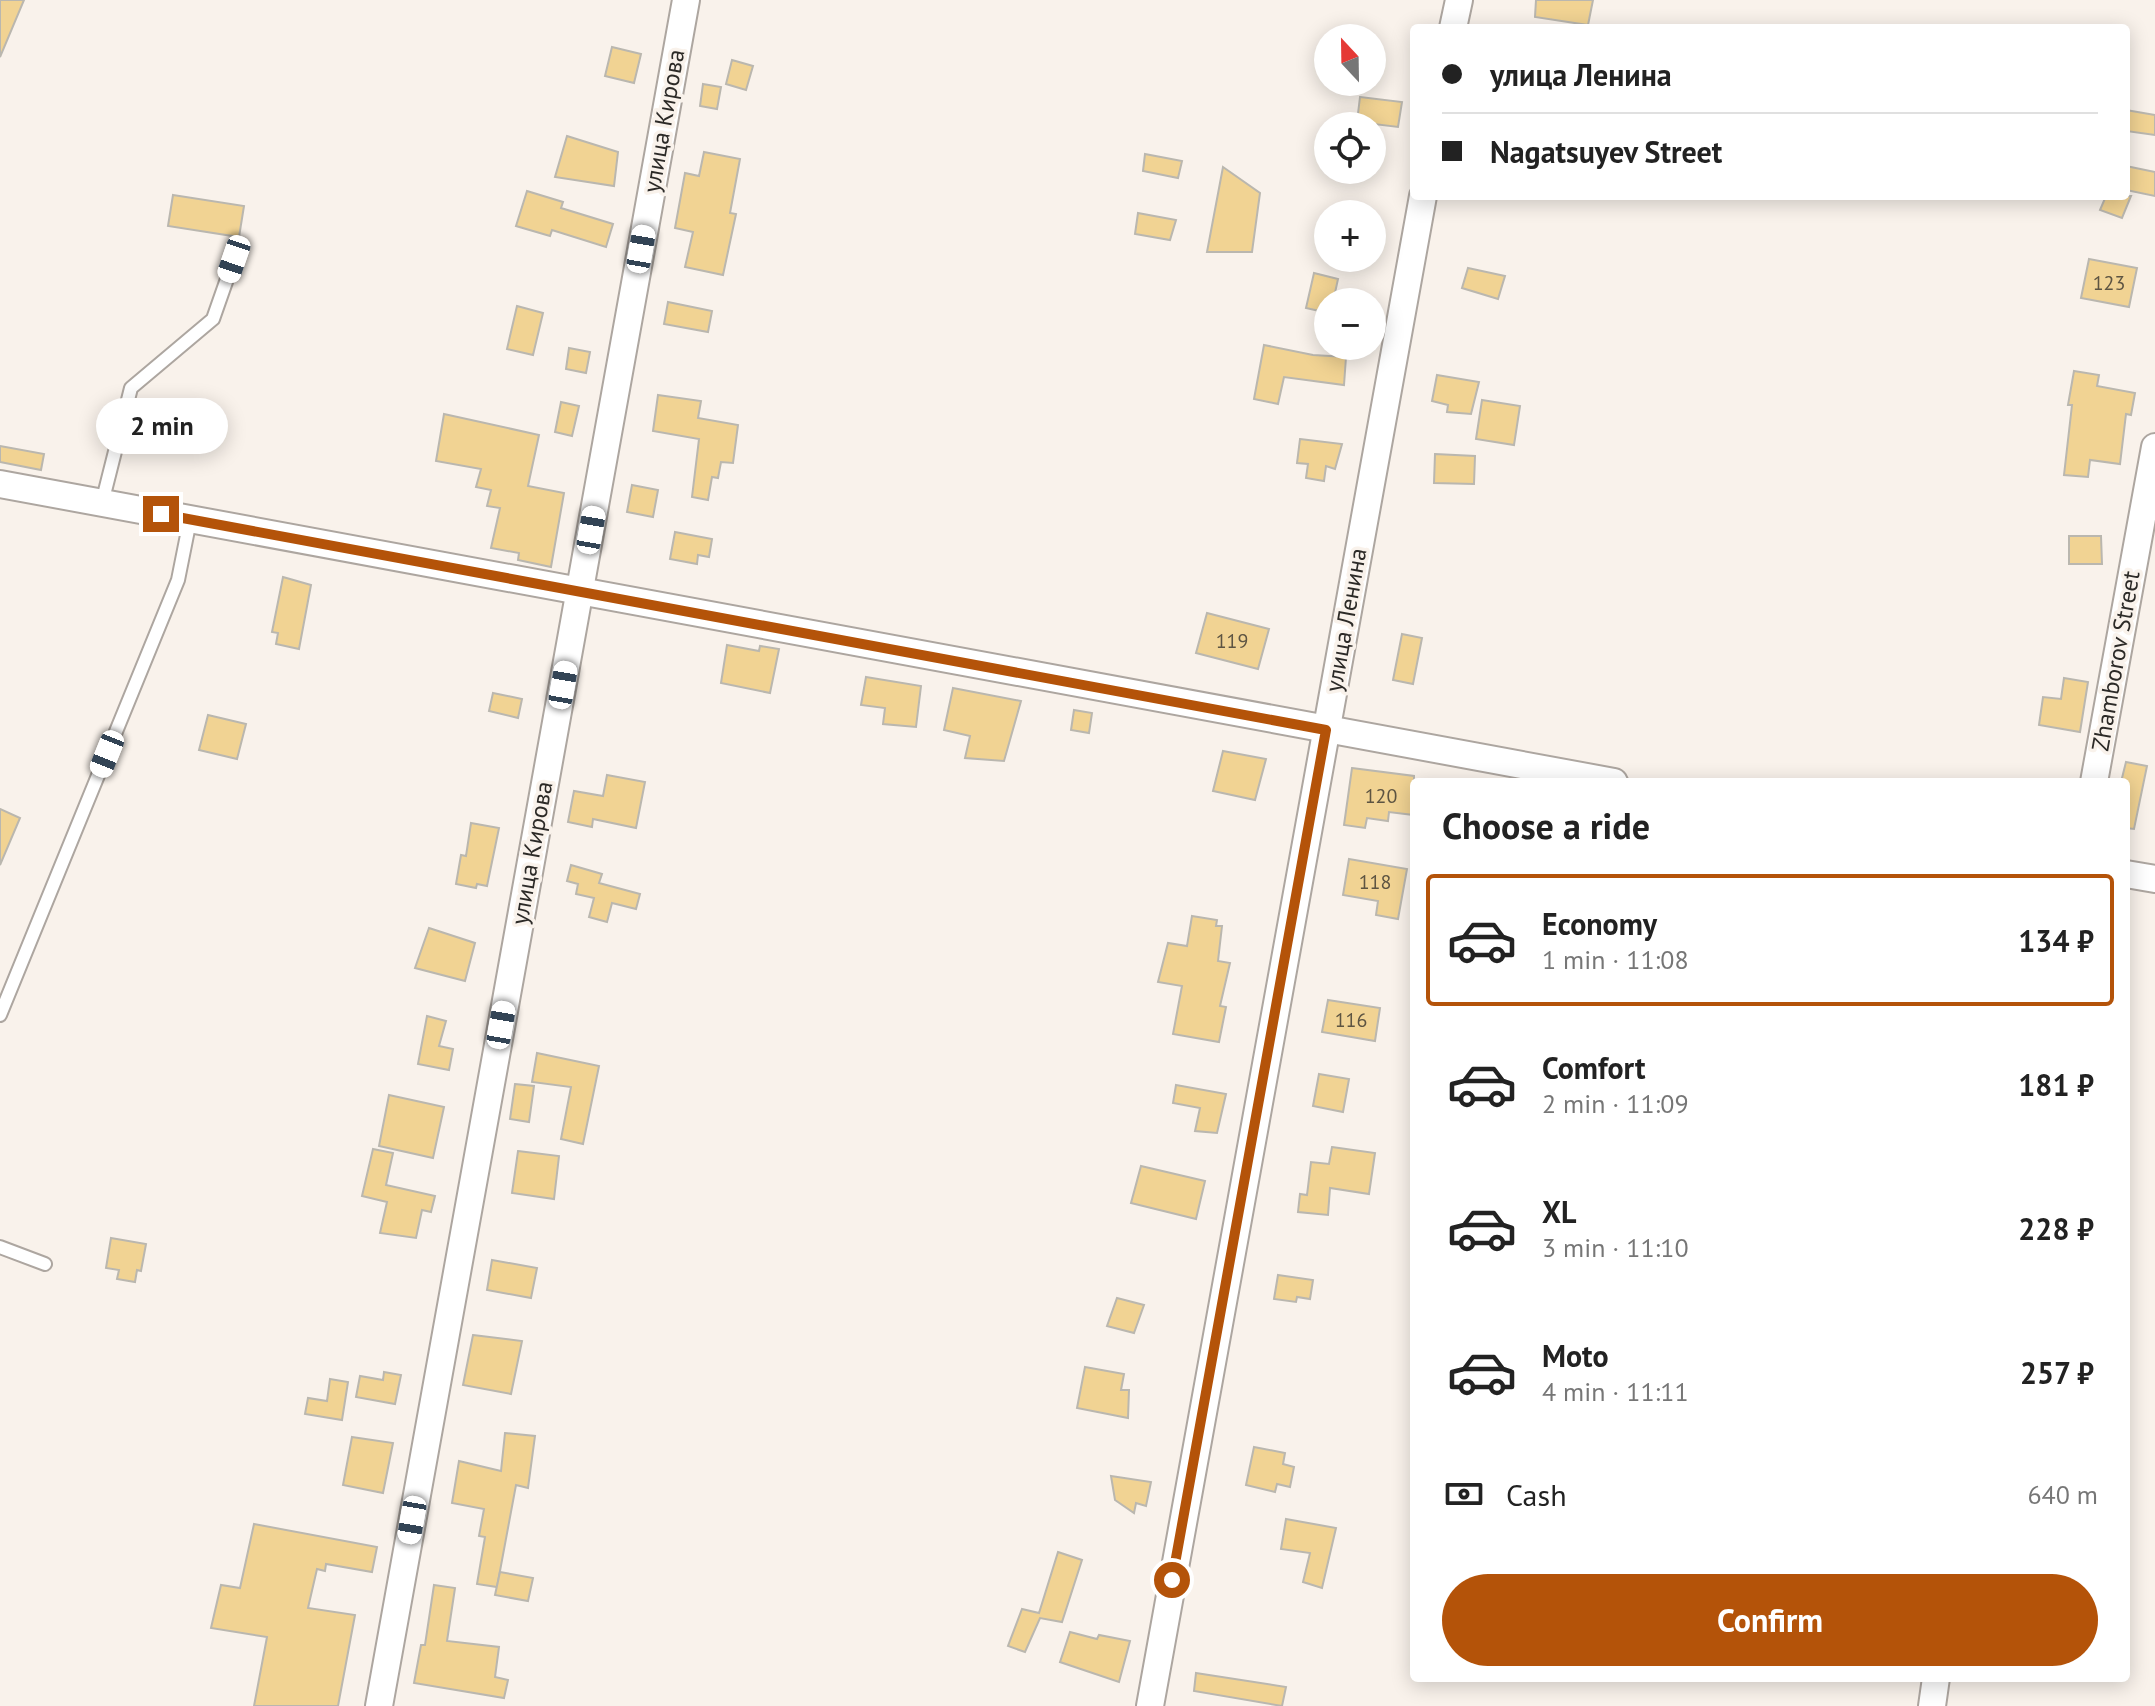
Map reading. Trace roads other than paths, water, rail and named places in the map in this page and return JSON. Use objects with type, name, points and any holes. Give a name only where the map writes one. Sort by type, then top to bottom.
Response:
[{"type":"street","name":"улица Кирова","points":[[379,1706],[686,0]]},
{"type":"street","points":[[1454,24],[1459,0]]},
{"type":"street","name":"улица Ленина","points":[[1150,1706],[1422,200]]},
{"type":"street","name":"Zhamborov Street","points":[[2095,778],[2155,447]]},
{"type":"street","points":[[0,484],[1592,778]]},
{"type":"street","points":[[2130,875],[2155,879]]},
{"type":"street","points":[[1932,1706],[1935,1682]]},
{"type":"lane","points":[[102,503],[131,388],[213,319],[234,259]]},
{"type":"lane","points":[[0,1015],[178,580],[190,520]]},
{"type":"lane","points":[[0,1247],[45,1264]]}]
